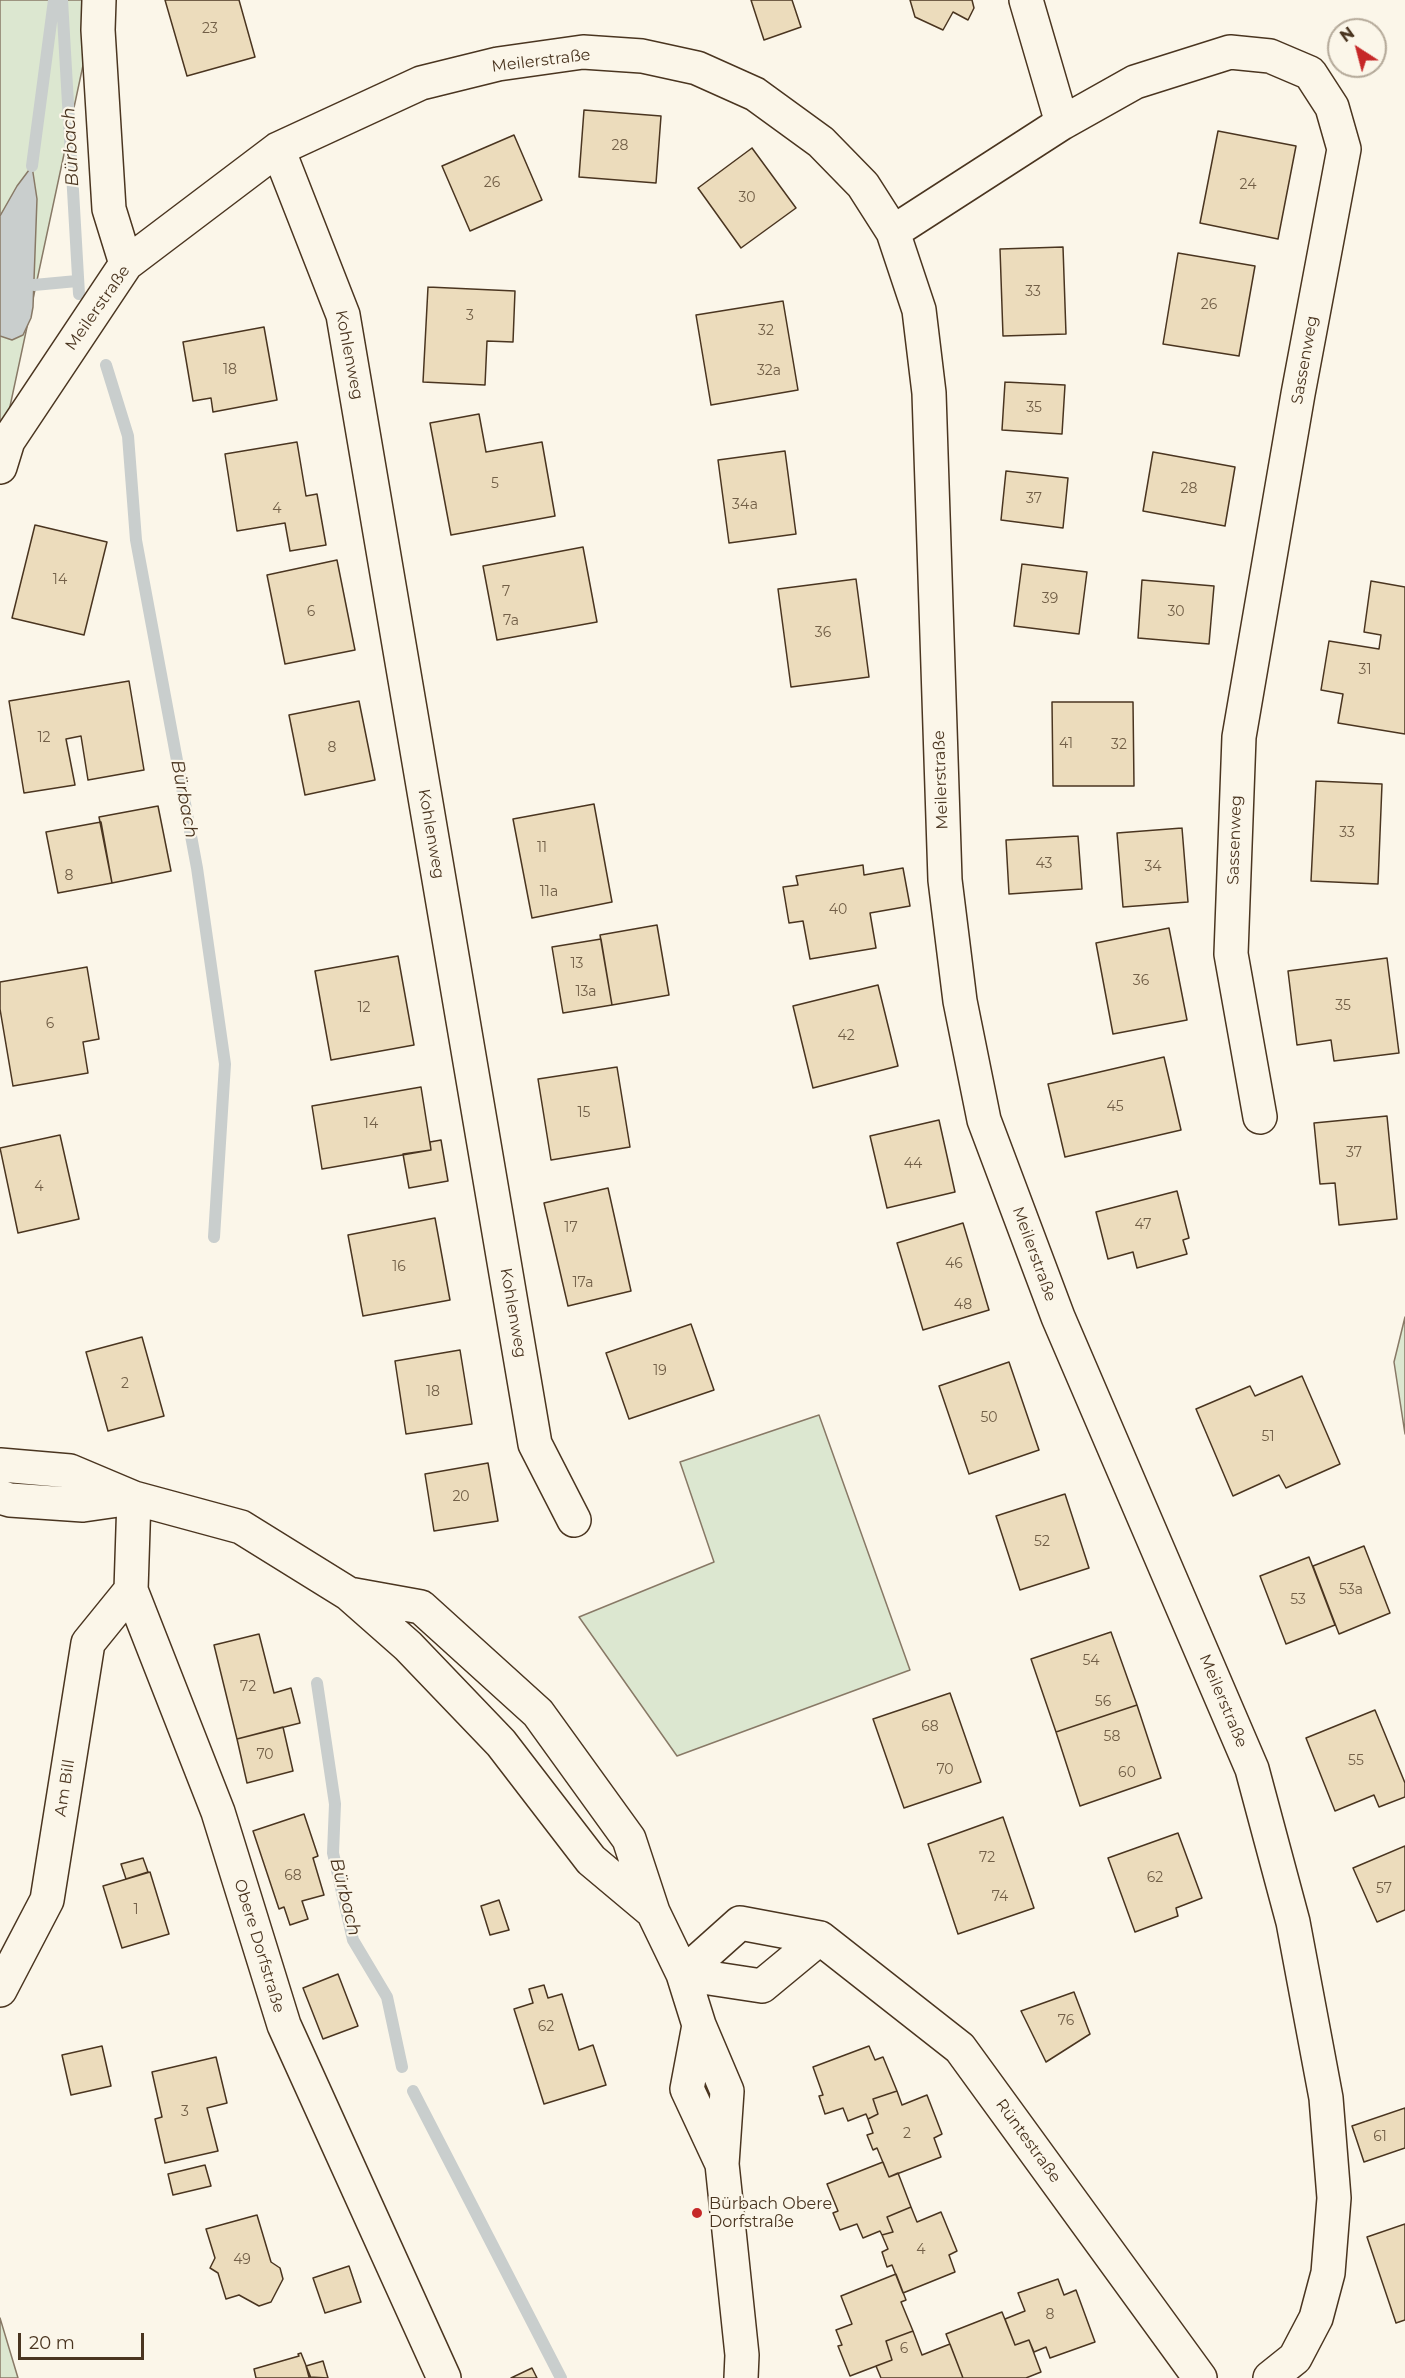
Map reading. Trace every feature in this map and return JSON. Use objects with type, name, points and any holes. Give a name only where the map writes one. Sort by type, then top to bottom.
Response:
[{"type":"street","points":[[99,0],[98,30],[109,209],[126,264]]},
{"type":"street","points":[[1026,0],[1062,123]]},
{"type":"street","name":"Meilerstraße","points":[[0,467],[8,441],[126,264],[278,149],[421,83],[498,64],[583,52],[642,56],[696,68],[755,94],[821,142],[863,185],[893,232],[919,310],[929,393],[945,880],[960,1001],[984,1120],[1058,1317],[1252,1770],[1293,1922],[1326,2098],[1334,2198],[1328,2273],[1316,2318],[1295,2358],[1270,2378]]},
{"type":"street","name":"Sassenweg","points":[[893,232],[1062,123],[1136,82],[1230,52],[1269,56],[1310,73],[1332,107],[1344,149],[1296,405],[1239,737],[1231,954],[1260,1117]]},
{"type":"street","name":"Kohlenweg","points":[[278,149],[343,315],[535,1444],[574,1520]]},
{"type":"street","points":[[0,1465],[70,1471],[134,1498],[241,1527],[349,1593],[408,1646],[501,1743],[591,1860],[653,1911]]},
{"type":"street","points":[[0,1497],[10,1500],[82,1505],[134,1498]]},
{"type":"street","name":"Obere Dorfstraße","points":[[134,1498],[131,1590],[218,1812],[284,2025],[444,2378]]},
{"type":"street","name":"Am Bill","points":[[0,1990],[47,1900],[88,1643],[131,1590]]},
{"type":"street","points":[[349,1593],[421,1607],[538,1713],[629,1839],[653,1911],[683,1974],[699,2025],[727,2091],[722,2164],[744,2370]]},
{"type":"street","name":"Rüntestraße","points":[[683,1974],[740,1923],[820,1938],[960,2048],[1200,2378]]},
{"type":"street","points":[[683,1974],[762,1986],[820,1938]]},
{"type":"green space","points":[[0,0],[97,0],[0,453]]},
{"type":"green space","points":[[1405,1317],[1405,1434],[1394,1362]]},
{"type":"green space","points":[[819,1415],[910,1670],[677,1756],[579,1617],[714,1562],[680,1462]]},
{"type":"green space","points":[[0,2318],[18,2378],[0,2378]]},
{"type":"shaded area","points":[[32,166],[37,199],[33,307],[31,318],[23,335],[12,340],[0,336],[0,216],[17,186]]},
{"type":"building","points":[[165,0],[239,0],[255,57],[187,76]]},
{"type":"building","points":[[751,0],[792,0],[801,27],[764,40]]},
{"type":"building","points":[[910,0],[972,0],[974,8],[968,20],[953,12],[943,30],[915,17]]},
{"type":"building","points":[[584,110],[661,116],[656,183],[579,177]]},
{"type":"building","points":[[1218,131],[1296,146],[1278,239],[1200,223]]},
{"type":"building","points":[[514,135],[542,200],[470,231],[442,166]]},
{"type":"building","points":[[752,148],[796,208],[741,248],[698,188]]},
{"type":"building","points":[[1063,247],[1066,334],[1003,336],[1000,249]]},
{"type":"building","points":[[1178,253],[1255,266],[1239,356],[1163,344]]},
{"type":"building","points":[[428,287],[515,291],[513,342],[487,341],[485,385],[423,382]]},
{"type":"building","points":[[783,301],[798,390],[711,405],[696,315]]},
{"type":"building","points":[[264,327],[277,400],[213,412],[211,398],[193,401],[183,342]]},
{"type":"building","points":[[1005,382],[1065,385],[1062,434],[1002,430]]},
{"type":"building","points":[[479,414],[486,452],[542,442],[555,516],[451,535],[430,423]]},
{"type":"building","points":[[297,442],[306,496],[317,494],[326,545],[290,551],[285,523],[237,531],[225,454]]},
{"type":"building","points":[[785,451],[796,534],[729,543],[718,460]]},
{"type":"building","points":[[1153,452],[1235,467],[1225,526],[1143,511]]},
{"type":"building","points":[[1006,471],[1068,478],[1063,528],[1001,520]]},
{"type":"building","points":[[35,525],[107,542],[84,635],[12,618]]},
{"type":"building","points":[[583,547],[597,622],[497,640],[483,566]]},
{"type":"building","points":[[337,560],[355,650],[285,664],[267,575]]},
{"type":"building","points":[[1022,564],[1087,572],[1079,634],[1014,626]]},
{"type":"building","points":[[856,579],[869,677],[791,687],[778,589]]},
{"type":"building","points":[[1142,580],[1214,586],[1209,644],[1138,638]]},
{"type":"building","points":[[1371,581],[1405,587],[1405,734],[1338,723],[1343,694],[1321,690],[1329,641],[1379,649],[1381,635],[1364,632]]},
{"type":"building","points":[[129,681],[144,770],[88,780],[81,736],[66,739],[75,785],[24,793],[9,701]]},
{"type":"building","points":[[359,701],[375,780],[305,795],[289,715]]},
{"type":"building","points":[[1052,702],[1133,702],[1134,786],[1053,786]]},
{"type":"building","points":[[1316,781],[1382,784],[1378,884],[1311,881]]},
{"type":"building","points":[[594,804],[612,902],[532,918],[513,819]]},
{"type":"building","points":[[158,806],[171,871],[112,883],[99,817]]},
{"type":"building","points":[[101,822],[112,883],[58,893],[46,832]]},
{"type":"building","points":[[1182,828],[1188,902],[1123,907],[1117,833]]},
{"type":"building","points":[[1078,836],[1082,889],[1009,894],[1006,840]]},
{"type":"building","points":[[863,865],[864,875],[903,868],[910,906],[870,913],[876,948],[810,959],[803,921],[789,923],[783,887],[798,885],[796,876]]},
{"type":"building","points":[[657,925],[669,995],[612,1005],[600,935]]},
{"type":"building","points":[[1169,928],[1187,1020],[1113,1034],[1096,943]]},
{"type":"building","points":[[601,939],[612,1005],[563,1013],[552,947]]},
{"type":"building","points":[[398,956],[414,1045],[331,1060],[315,971]]},
{"type":"building","points":[[1387,958],[1399,1053],[1334,1061],[1331,1040],[1297,1045],[1288,971]]},
{"type":"building","points":[[87,967],[99,1039],[83,1042],[88,1073],[13,1086],[0,1009],[0,982]]},
{"type":"building","points":[[878,985],[898,1066],[813,1088],[793,1006]]},
{"type":"building","points":[[1164,1057],[1181,1130],[1065,1157],[1048,1084]]},
{"type":"building","points":[[617,1067],[630,1147],[551,1160],[538,1079]]},
{"type":"building","points":[[421,1087],[431,1150],[322,1169],[312,1106]]},
{"type":"building","points":[[1387,1116],[1397,1219],[1339,1225],[1335,1183],[1320,1184],[1314,1123]]},
{"type":"building","points":[[939,1120],[955,1192],[887,1208],[870,1136]]},
{"type":"building","points":[[60,1135],[79,1219],[18,1233],[0,1148]]},
{"type":"building","points":[[441,1140],[448,1181],[409,1188],[403,1154],[431,1150],[430,1142]]},
{"type":"building","points":[[608,1188],[631,1291],[568,1306],[544,1203]]},
{"type":"building","points":[[1177,1191],[1189,1238],[1183,1240],[1187,1254],[1137,1268],[1133,1252],[1108,1259],[1096,1212]]},
{"type":"building","points":[[435,1218],[450,1300],[363,1316],[348,1235]]},
{"type":"building","points":[[963,1223],[989,1310],[923,1330],[897,1243]]},
{"type":"building","points":[[691,1324],[714,1390],[629,1419],[606,1353]]},
{"type":"building","points":[[142,1337],[164,1416],[108,1431],[86,1352]]},
{"type":"building","points":[[460,1350],[472,1424],[406,1434],[395,1361]]},
{"type":"building","points":[[1009,1362],[1039,1450],[969,1474],[939,1386]]},
{"type":"building","points":[[1302,1376],[1340,1464],[1286,1488],[1279,1475],[1233,1496],[1196,1409],[1250,1386],[1255,1396]]},
{"type":"building","points":[[488,1463],[498,1521],[434,1531],[425,1474]]},
{"type":"building","points":[[1065,1494],[1089,1568],[1020,1590],[996,1516]]},
{"type":"building","points":[[1364,1546],[1390,1613],[1339,1634],[1313,1566]]},
{"type":"building","points":[[1309,1557],[1335,1625],[1286,1644],[1260,1576]]},
{"type":"building","points":[[1111,1632],[1137,1705],[1056,1732],[1031,1659]]},
{"type":"building","points":[[259,1634],[274,1693],[291,1688],[300,1723],[237,1739],[214,1645]]},
{"type":"building","points":[[950,1693],[981,1782],[904,1808],[873,1719]]},
{"type":"building","points":[[1137,1705],[1161,1778],[1080,1806],[1056,1732]]},
{"type":"building","points":[[1375,1710],[1405,1783],[1405,1797],[1379,1807],[1374,1795],[1335,1811],[1306,1738]]},
{"type":"building","points":[[283,1727],[293,1771],[247,1783],[237,1739]]},
{"type":"building","points":[[304,1814],[318,1856],[313,1858],[324,1895],[302,1901],[308,1919],[290,1925],[284,1907],[279,1909],[253,1831]]},
{"type":"building","points":[[1003,1817],[1034,1908],[958,1934],[928,1844]]},
{"type":"building","points":[[1178,1833],[1202,1898],[1176,1908],[1178,1916],[1135,1932],[1108,1858]]},
{"type":"building","points":[[1405,1846],[1405,1910],[1377,1922],[1353,1868]]},
{"type":"building","points":[[143,1858],[148,1872],[126,1879],[121,1864]]},
{"type":"building","points":[[150,1872],[169,1934],[122,1948],[103,1886]]},
{"type":"building","points":[[499,1900],[509,1930],[490,1935],[481,1906]]},
{"type":"building","points":[[338,1974],[358,2026],[323,2039],[303,1988]]},
{"type":"building","points":[[544,1985],[548,1998],[562,1994],[579,2050],[593,2045],[606,2085],[544,2104],[514,2009],[533,2003],[529,1989]]},
{"type":"building","points":[[1074,1992],[1090,2034],[1046,2062],[1021,2011]]},
{"type":"building","points":[[102,2046],[111,2086],[71,2095],[62,2055]]},
{"type":"building","points":[[869,2046],[875,2060],[883,2057],[897,2091],[873,2099],[878,2114],[868,2119],[866,2114],[848,2121],[843,2108],[825,2114],[819,2096],[823,2095],[813,2067]]},
{"type":"building","points":[[216,2057],[227,2103],[207,2108],[218,2151],[165,2163],[155,2119],[162,2117],[152,2072]]},
{"type":"building","points":[[897,2091],[902,2105],[927,2095],[942,2134],[934,2138],[941,2157],[889,2177],[877,2148],[873,2150],[867,2135],[873,2133],[868,2119],[878,2114],[873,2099]]},
{"type":"building","points":[[1405,2108],[1405,2148],[1364,2162],[1352,2126]]},
{"type":"building","points":[[883,2162],[889,2177],[898,2173],[911,2207],[887,2217],[893,2232],[882,2235],[880,2231],[863,2238],[857,2224],[840,2230],[833,2213],[838,2211],[827,2184]]},
{"type":"building","points":[[205,2165],[211,2186],[173,2195],[168,2174]]},
{"type":"building","points":[[911,2207],[917,2222],[941,2212],[957,2251],[949,2255],[955,2272],[903,2293],[892,2265],[887,2267],[882,2252],[888,2249],[882,2235],[893,2232],[887,2217]]},
{"type":"building","points":[[257,2215],[271,2262],[280,2268],[283,2279],[271,2302],[259,2306],[239,2295],[226,2299],[218,2273],[210,2268],[215,2258],[206,2229]]},
{"type":"building","points":[[1405,2224],[1405,2320],[1396,2323],[1367,2237]]},
{"type":"building","points":[[349,2266],[361,2302],[325,2313],[313,2278]]},
{"type":"building","points":[[896,2274],[906,2300],[901,2302],[913,2331],[886,2341],[892,2360],[850,2376],[838,2346],[842,2345],[836,2330],[852,2324],[841,2296]]},
{"type":"building","points":[[1058,2279],[1064,2295],[1076,2290],[1095,2342],[1050,2358],[1046,2347],[1034,2352],[1029,2340],[1015,2345],[1005,2319],[1025,2311],[1018,2293]]},
{"type":"building","points":[[1002,2312],[1015,2345],[1029,2340],[1041,2372],[1026,2378],[963,2378],[946,2334]]},
{"type":"building","points":[[913,2331],[922,2355],[950,2344],[963,2378],[881,2378],[876,2366],[892,2360],[886,2341]]},
{"type":"building","points":[[301,2353],[311,2378],[256,2378],[254,2369],[299,2356],[298,2354]]},
{"type":"building","points":[[323,2361],[328,2378],[309,2377],[306,2366]]},
{"type":"building","points":[[532,2368],[537,2378],[511,2378]]},
{"type":"waterway","points":[[32,166],[54,0]]},
{"type":"waterway","name":"Bürbach","points":[[62,0],[79,294]]},
{"type":"waterway","points":[[34,285],[77,281]]},
{"type":"waterway","name":"Bürbach","points":[[106,365],[128,436],[136,540],[197,868],[225,1064],[214,1237]]},
{"type":"waterway","name":"Bürbach","points":[[317,1683],[335,1804],[333,1853],[353,1940],[387,1997],[402,2067]]},
{"type":"waterway","name":"Bürbach","points":[[413,2091],[561,2378]]},
{"type":"place","name":"Bürbach Obere Dorfstraße","points":[[697,2213]]}]
